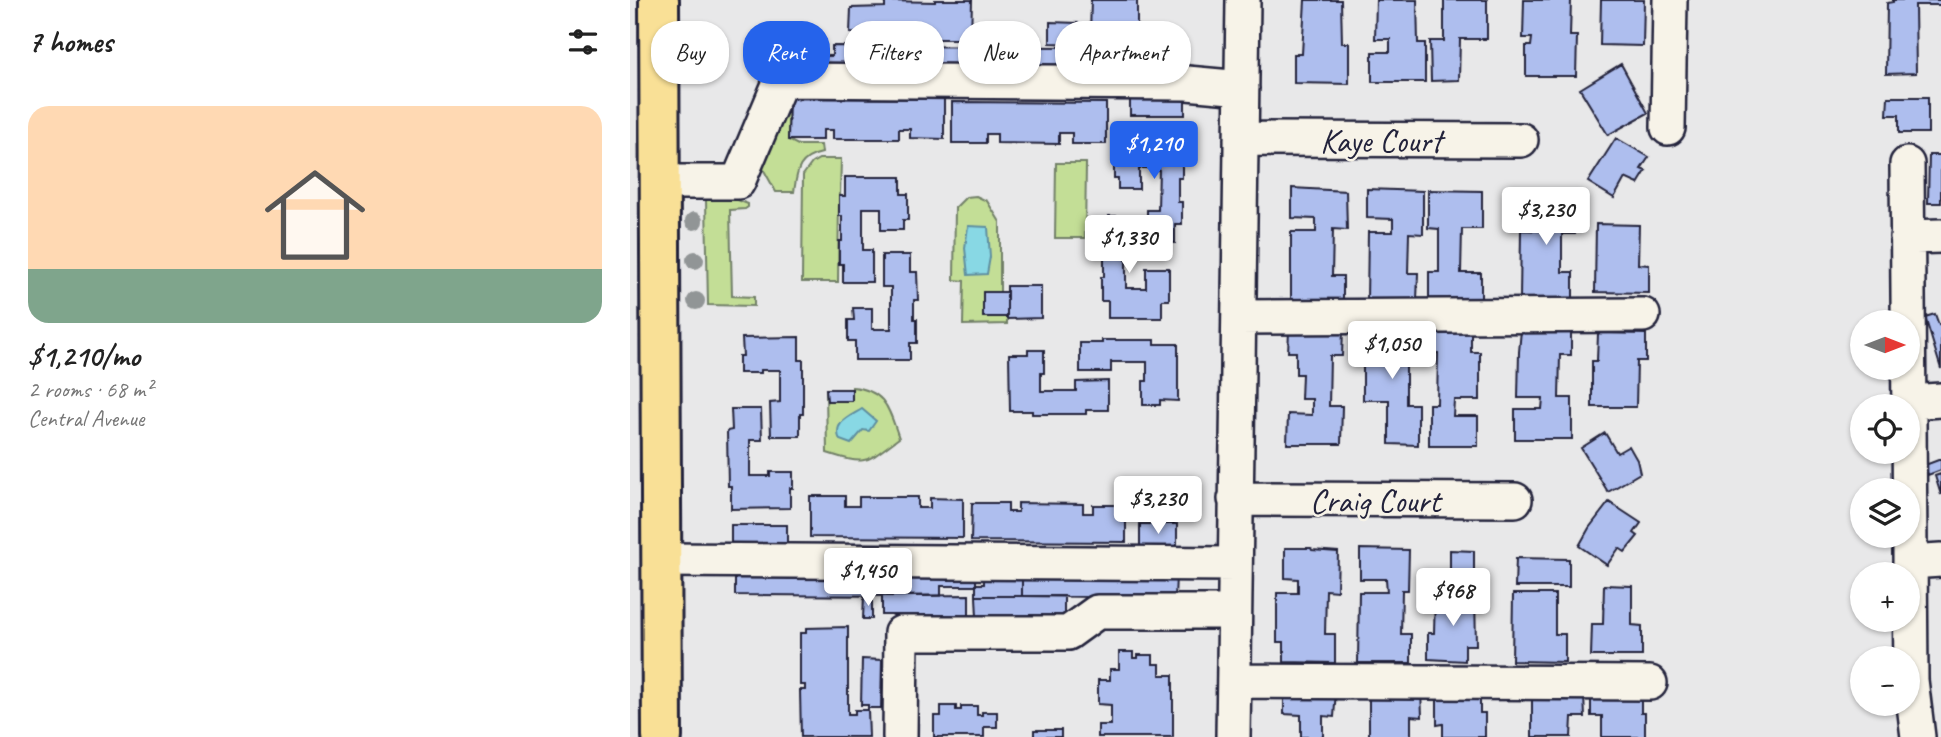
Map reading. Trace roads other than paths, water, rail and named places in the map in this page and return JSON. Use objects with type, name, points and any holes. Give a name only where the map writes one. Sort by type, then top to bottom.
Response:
[{"type":"main road","points":[[659,0],[662,737]]},
{"type":"street","points":[[1233,737],[1243,0]]},
{"type":"street","points":[[1668,128],[1670,0]]},
{"type":"street","points":[[660,183],[738,182],[781,80],[1187,83],[1242,88]]},
{"type":"street","name":"Kaye Court","points":[[1241,139],[1521,141]]},
{"type":"street","points":[[1907,164],[1908,237],[1925,401],[1926,561],[1911,680],[1925,724]]},
{"type":"street","points":[[1908,237],[1941,236]]},
{"type":"street","points":[[1239,317],[1643,315]]},
{"type":"street","name":"Craig Court","points":[[1235,499],[1515,500]]},
{"type":"street","points":[[661,560],[1235,564]]},
{"type":"street","points":[[900,737],[901,633],[1068,633],[1097,612],[1234,612]]},
{"type":"street","points":[[1234,681],[1650,683]]},
{"type":"water","points":[[968,226],[988,227],[990,257],[987,274],[968,275],[965,248]]},
{"type":"water","points":[[862,409],[876,421],[869,431],[863,430],[851,444],[840,440],[840,425]]}]
